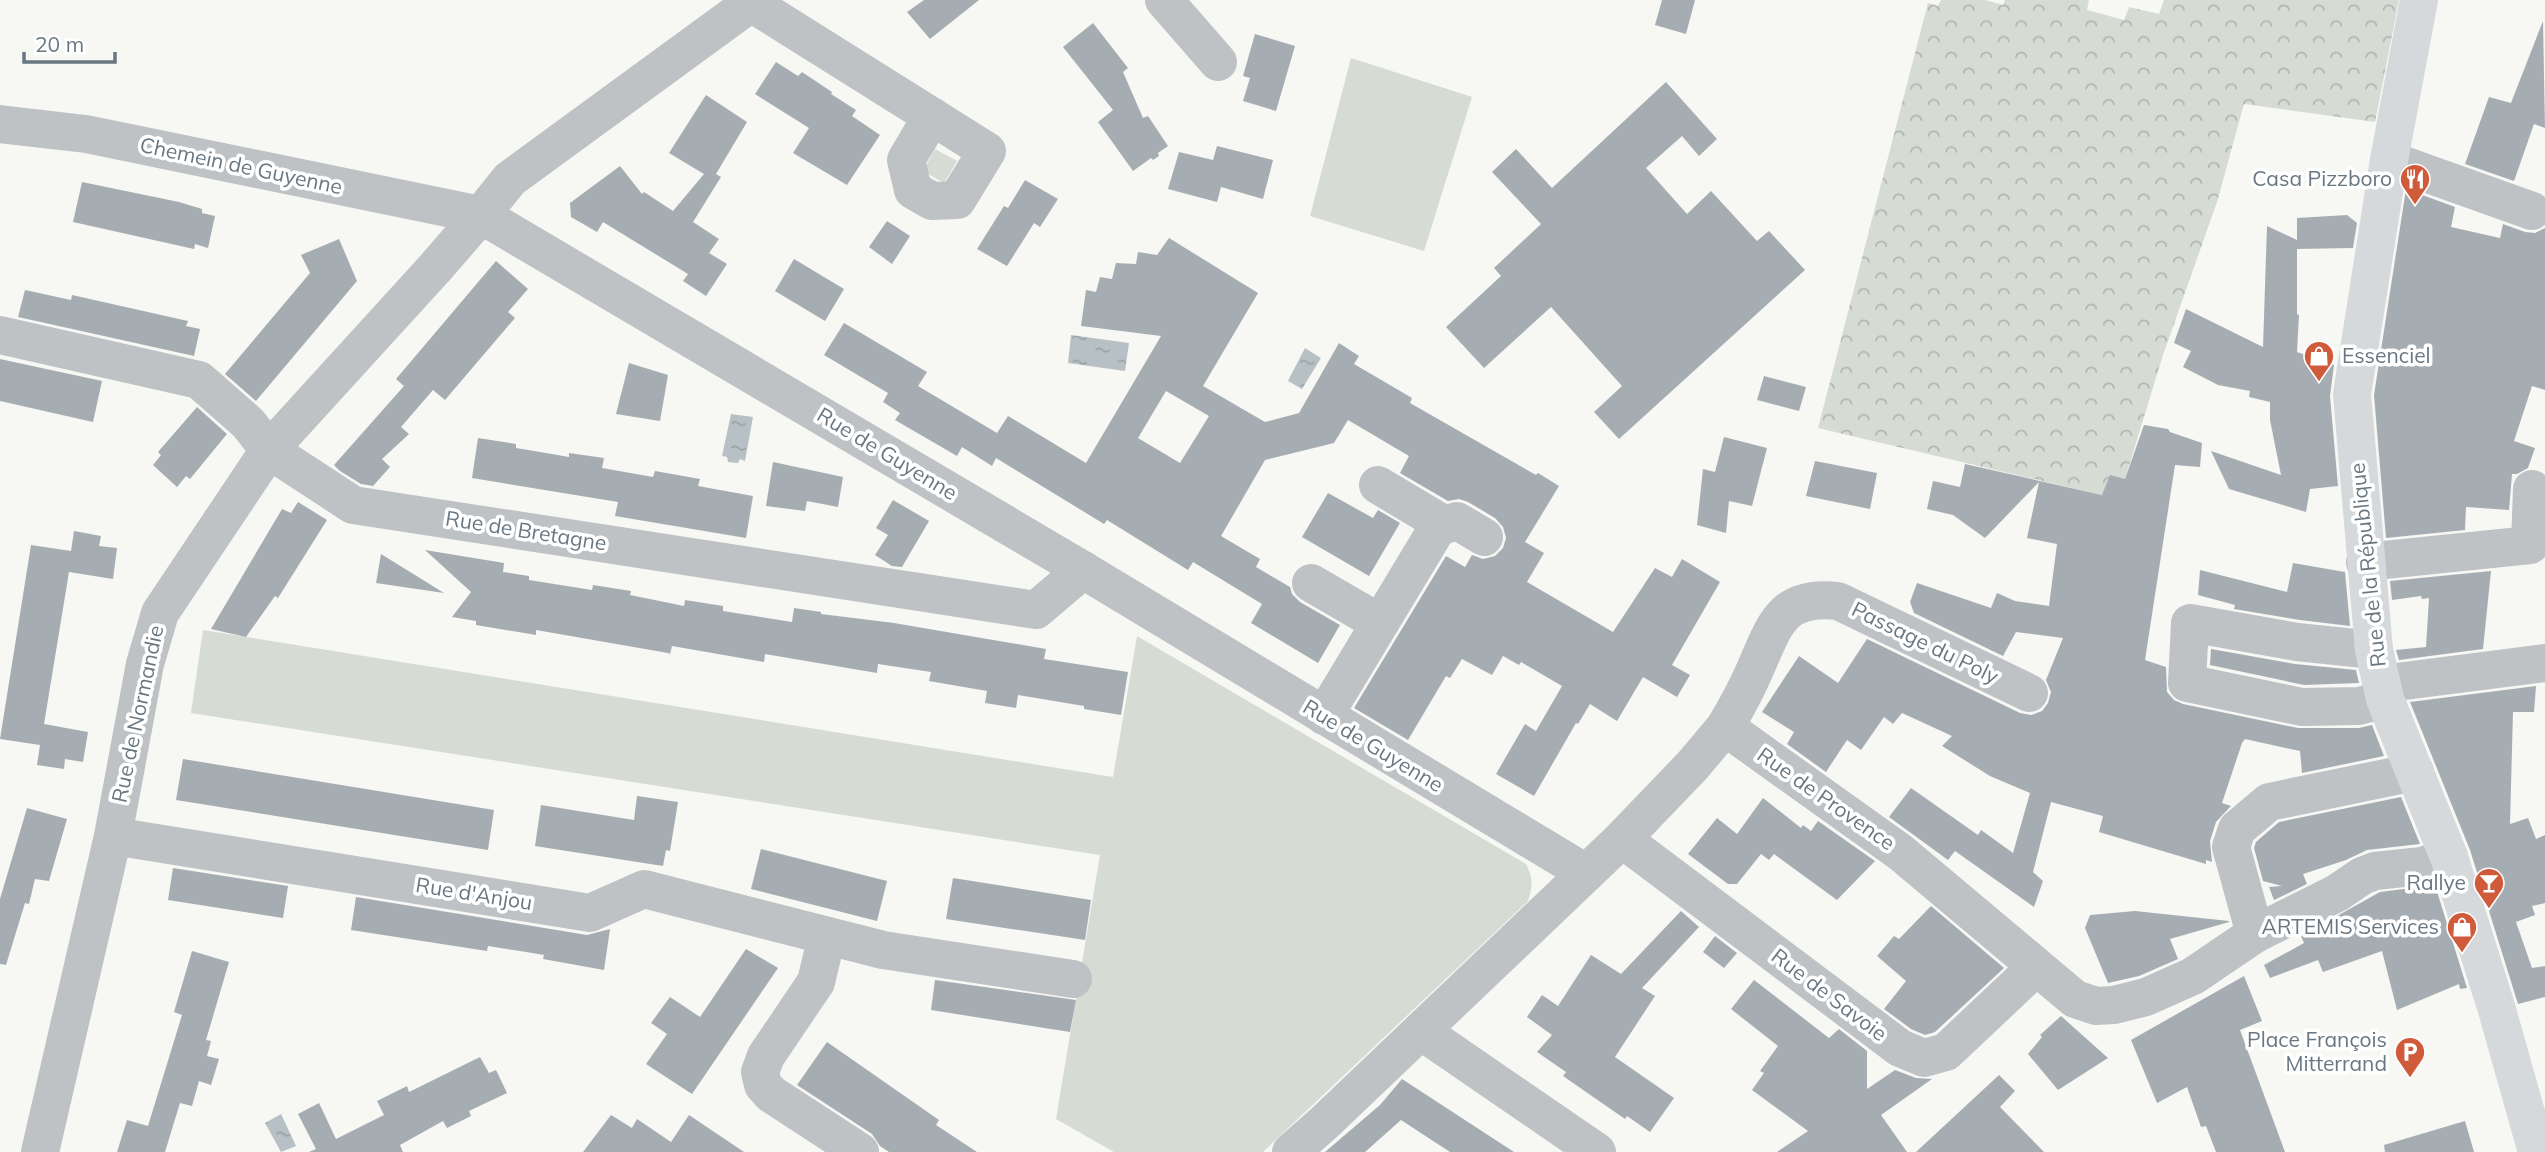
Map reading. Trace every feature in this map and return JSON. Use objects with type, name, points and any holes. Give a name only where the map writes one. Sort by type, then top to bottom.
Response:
[{"type":"main road","name":"Rue de la République","points":[[2419,0],[2389,160],[2352,394],[2365,562],[2380,678],[2449,857],[2497,1010],[2537,1152]]},
{"type":"street","points":[[1164,0],[1218,62]]},
{"type":"street","points":[[481,215],[510,179],[753,1],[932,116]]},
{"type":"street","name":"Chemein de Guyenne","points":[[0,124],[86,134],[481,215]]},
{"type":"street","points":[[2389,160],[2532,211]]},
{"type":"street","name":"Rue de Normandie","points":[[40,1152],[113,836],[145,664],[160,613],[269,450],[481,215]]},
{"type":"street","name":"Rue de Guyenne","points":[[481,215],[1083,570],[1586,873]]},
{"type":"street","name":"Rue de Bretagne","points":[[0,335],[200,380],[248,423],[269,450],[353,505],[1036,610],[1083,570]]},
{"type":"street","points":[[1378,485],[1441,523],[1446,525],[1457,522],[1484,537]]},
{"type":"street","points":[[2365,562],[2530,545],[2532,489]]},
{"type":"street","points":[[1324,716],[1441,523]]},
{"type":"street","points":[[1311,583],[1380,623]]},
{"type":"street","name":"Passage du Poly","points":[[1725,727],[1749,683],[1775,624],[1788,610],[1804,601],[1820,599],[1838,601],[2029,693]]},
{"type":"street","points":[[2380,678],[2545,663]]},
{"type":"street","points":[[1291,1152],[1324,1124],[1622,839],[1693,765],[1725,727]]},
{"type":"street","name":"Rue de Provence","points":[[1725,727],[1900,852],[2075,999],[2096,1006],[2146,998],[2193,976],[2255,934],[2337,893],[2362,876],[2375,871],[2422,866],[2449,857]]},
{"type":"street","points":[[2255,934],[2231,846],[2237,829],[2269,803],[2415,772]]},
{"type":"street","name":"Rue d'Anjou","points":[[113,836],[590,913],[644,888],[883,950],[1073,979]]},
{"type":"street","name":"Rue de Savoie","points":[[1622,839],[1900,1048],[1924,1058],[1946,1052],[2035,968]]},
{"type":"street","points":[[827,936],[816,982],[766,1056],[760,1072],[763,1084],[771,1094],[860,1152]]},
{"type":"street","points":[[1421,1031],[1597,1152]]},
{"type":"green space","points":[[1941,0],[1985,0],[2003,5],[2005,0],[2089,0],[2087,10],[2124,20],[2129,7],[2159,14],[2164,0],[2399,0],[2375,122],[2244,104],[2217,202],[2163,355],[2125,479],[2102,495],[1818,428],[1928,3],[1938,6]]},
{"type":"green space","points":[[1351,58],[1472,97],[1424,251],[1310,216]]},
{"type":"green space","points":[[935,149],[957,161],[944,183],[923,171]]},
{"type":"green space","points":[[203,630],[1113,777],[1137,636],[1526,864],[1532,882],[1531,891],[1528,901],[1263,1152],[1114,1152],[1056,1119],[1100,855],[191,713]]},
{"type":"water","points":[[1071,335],[1129,343],[1125,371],[1068,363]]},
{"type":"water","points":[[1305,348],[1321,358],[1302,389],[1288,381]]},
{"type":"water","points":[[731,414],[753,417],[745,461],[740,459],[738,463],[728,462],[727,457],[722,456]]},
{"type":"water","points":[[281,1114],[296,1146],[281,1152],[265,1123]]},
{"type":"building","points":[[924,0],[979,0],[930,39],[907,12]]},
{"type":"building","points":[[1662,0],[1695,0],[1686,34],[1655,25]]},
{"type":"building","points":[[2543,21],[2545,128],[2534,124],[2514,181],[2465,164],[2489,97],[2511,103]]},
{"type":"building","points":[[1093,23],[1128,68],[1123,72],[1143,118],[1148,116],[1168,146],[1158,153],[1159,156],[1153,160],[1151,158],[1133,171],[1098,122],[1113,110],[1063,47]]},
{"type":"building","points":[[1255,34],[1295,46],[1276,111],[1243,101],[1250,78],[1243,76]]},
{"type":"building","points":[[776,62],[798,76],[802,72],[832,92],[831,94],[856,110],[852,116],[880,135],[847,185],[793,153],[809,128],[755,94]]},
{"type":"building","points":[[1666,82],[1717,139],[1699,156],[1682,136],[1646,168],[1687,214],[1711,191],[1757,241],[1769,231],[1805,270],[1619,439],[1594,412],[1622,386],[1551,307],[1484,368],[1446,327],[1501,276],[1494,268],[1541,224],[1492,172],[1516,149],[1552,188]]},
{"type":"building","points":[[706,95],[747,122],[716,174],[721,177],[693,222],[719,239],[709,253],[727,264],[706,296],[683,281],[688,274],[603,222],[597,232],[571,217],[570,203],[620,166],[642,194],[644,192],[673,211],[704,174],[669,153]]},
{"type":"building","points":[[1217,146],[1273,160],[1263,199],[1221,187],[1217,202],[1168,189],[1179,152],[1213,160]]},
{"type":"building","points":[[1025,180],[1058,199],[1040,227],[1034,223],[1007,266],[977,249],[1004,206],[1008,208]]},
{"type":"building","points":[[82,182],[202,209],[202,213],[215,216],[208,248],[195,244],[194,249],[73,222]]},
{"type":"building","points":[[2406,189],[2455,207],[2451,227],[2500,238],[2503,224],[2535,233],[2545,228],[2545,390],[2532,386],[2514,441],[2535,448],[2528,468],[2512,474],[2509,510],[2466,507],[2465,530],[2386,538],[2374,395]]},
{"type":"building","points":[[2347,215],[2357,223],[2353,248],[2297,249],[2297,352],[2334,365],[2330,396],[2338,486],[2310,489],[2306,512],[2229,489],[2211,451],[2281,475],[2270,420],[2270,402],[2249,397],[2250,391],[2218,385],[2183,367],[2191,351],[2174,343],[2186,309],[2263,347],[2267,226],[2297,240],[2297,218]]},
{"type":"building","points":[[887,221],[910,236],[892,264],[869,247]]},
{"type":"building","points":[[1169,238],[1258,293],[1203,386],[1265,422],[1299,413],[1339,343],[1359,356],[1354,364],[1412,398],[1410,403],[1559,486],[1525,542],[1544,553],[1527,582],[1613,632],[1655,568],[1672,577],[1682,559],[1720,582],[1672,665],[1690,675],[1677,697],[1643,677],[1617,721],[1590,704],[1534,796],[1496,774],[1525,724],[1536,731],[1562,686],[1521,662],[1519,665],[1503,656],[1492,675],[1462,659],[1450,678],[1446,676],[1408,740],[1354,708],[1446,556],[1465,567],[1472,555],[1483,559],[1495,556],[1503,548],[1506,538],[1503,527],[1495,518],[1468,502],[1459,499],[1448,501],[1400,473],[1409,456],[1348,420],[1334,443],[1265,460],[1221,536],[1260,559],[1256,567],[1290,587],[1292,594],[1300,602],[1340,625],[1318,663],[1251,623],[1262,604],[1193,562],[1188,570],[1107,520],[1104,524],[996,458],[992,466],[962,447],[957,456],[895,420],[900,413],[883,402],[888,393],[824,355],[844,323],[927,372],[918,386],[997,433],[1008,416],[1086,463],[1161,336],[1081,326],[1086,290],[1096,292],[1100,277],[1112,279],[1116,263],[1136,264],[1138,252],[1157,255]],"holes":[[[1166,391],[1209,416],[1180,463],[1138,438]]]},
{"type":"building","points":[[339,239],[357,281],[256,401],[225,374],[310,273],[301,255]]},
{"type":"building","points":[[794,259],[844,289],[825,321],[775,291]]},
{"type":"building","points":[[496,261],[528,289],[508,312],[515,318],[445,400],[433,390],[401,427],[409,434],[382,459],[390,467],[373,486],[361,484],[340,471],[334,465],[404,386],[396,379]]},
{"type":"building","points":[[25,290],[71,300],[72,295],[188,321],[186,326],[200,329],[194,356],[18,317]]},
{"type":"building","points":[[0,359],[102,381],[93,422],[0,401]]},
{"type":"building","points":[[629,363],[668,375],[660,421],[616,414]]},
{"type":"building","points":[[1764,376],[1806,387],[1799,411],[1757,400]]},
{"type":"building","points":[[197,407],[227,434],[190,479],[186,476],[177,487],[153,465],[161,455],[158,452]]},
{"type":"building","points":[[2144,425],[2168,429],[2202,443],[2200,467],[2175,465],[2145,660],[2166,667],[2167,692],[2174,700],[2183,704],[2298,728],[2359,728],[2372,725],[2384,756],[2302,773],[2300,751],[2245,739],[2222,803],[2231,806],[2216,822],[2210,841],[2212,862],[2206,860],[2206,864],[2099,832],[2103,816],[2051,802],[2033,872],[2043,881],[2034,907],[1955,851],[1948,860],[1889,817],[1911,788],[1978,835],[1981,830],[2013,853],[2030,793],[1990,776],[1942,746],[1952,736],[1902,713],[1893,724],[1884,717],[1861,750],[1847,740],[1826,772],[1787,744],[1794,732],[1762,712],[1799,656],[1838,683],[1867,639],[2020,713],[2031,715],[2042,711],[2051,692],[2046,680],[2063,638],[2016,632],[2003,656],[1914,613],[1910,602],[1917,583],[1991,608],[1997,593],[2015,601],[2049,606],[2057,544],[2027,538],[2039,482],[1985,538],[1953,515],[1927,509],[1933,481],[1960,487],[1965,464],[2102,495],[2110,475],[2125,479]]},
{"type":"building","points":[[1724,437],[1767,448],[1752,506],[1729,501],[1726,533],[1697,525],[1703,469],[1715,472]]},
{"type":"building","points":[[478,438],[569,457],[569,453],[604,458],[602,468],[653,477],[655,471],[700,479],[698,486],[753,496],[746,538],[615,516],[618,502],[472,478]]},
{"type":"building","points":[[1815,461],[1877,473],[1870,509],[1806,496]]},
{"type":"building","points":[[773,462],[843,477],[838,507],[807,501],[805,511],[766,506]]},
{"type":"building","points":[[1328,493],[1373,518],[1378,510],[1400,523],[1369,576],[1302,537]]},
{"type":"building","points":[[893,500],[929,521],[902,567],[892,566],[875,555],[888,535],[876,528]]},
{"type":"building","points":[[298,502],[327,520],[278,598],[275,596],[246,637],[211,629],[282,509],[291,513]]},
{"type":"building","points":[[74,531],[101,536],[99,546],[117,548],[113,579],[69,572],[44,724],[88,732],[83,762],[65,759],[64,769],[37,765],[40,745],[0,739],[31,545],[71,551]]},
{"type":"building","points":[[425,550],[504,563],[503,572],[529,576],[529,580],[592,590],[593,585],[631,591],[630,595],[684,606],[685,600],[723,606],[723,611],[792,622],[794,608],[1046,649],[1044,659],[1128,672],[1121,715],[1018,695],[1016,708],[985,703],[987,691],[929,681],[931,672],[878,664],[877,673],[765,654],[764,662],[672,646],[670,654],[536,630],[536,635],[476,625],[476,621],[452,617],[471,592]]},
{"type":"building","points":[[381,554],[444,593],[376,583]]},
{"type":"building","points":[[2293,563],[2345,572],[2350,626],[2234,609],[2235,605],[2198,595],[2200,570],[2287,592]]},
{"type":"building","points":[[2491,571],[2483,649],[2399,660],[2396,650],[2426,647],[2429,598],[2422,599],[2421,596],[2392,600],[2390,581]]},
{"type":"building","points":[[2211,649],[2295,664],[2356,670],[2359,683],[2304,685],[2210,665]]},
{"type":"building","points":[[2536,686],[2534,712],[2513,712],[2510,824],[2528,818],[2536,839],[2545,835],[2545,903],[2532,906],[2535,915],[2516,922],[2532,968],[2545,966],[2545,997],[2518,1004],[2470,850],[2410,702]]},
{"type":"building","points":[[183,759],[494,810],[488,850],[176,800]]},
{"type":"building","points":[[637,796],[678,802],[670,851],[666,850],[663,866],[535,846],[541,805],[634,820]]},
{"type":"building","points":[[2401,797],[2420,844],[2367,850],[2303,874],[2307,884],[2274,900],[2269,887],[2282,886],[2263,881],[2254,848],[2256,842],[2279,822]]},
{"type":"building","points":[[1763,798],[1801,828],[1803,825],[1811,831],[1818,821],[1875,861],[1837,900],[1774,854],[1769,860],[1761,854],[1737,884],[1728,884],[1688,854],[1717,818],[1737,834]]},
{"type":"building","points":[[27,808],[67,819],[49,881],[35,879],[29,904],[25,903],[6,965],[0,964],[0,899]]},
{"type":"building","points":[[761,849],[887,881],[877,921],[751,889]]},
{"type":"building","points":[[173,868],[288,886],[283,918],[168,900]]},
{"type":"building","points":[[953,878],[1091,900],[1085,940],[946,919]]},
{"type":"building","points":[[2435,885],[2467,988],[2460,989],[2459,984],[2397,1010],[2382,951],[2323,972],[2318,960],[2270,978],[2264,965],[2304,943],[2301,936],[2380,892]]},
{"type":"building","points":[[356,897],[587,935],[610,929],[604,970],[543,959],[544,955],[520,951],[488,946],[487,951],[351,930]]},
{"type":"building","points":[[1931,906],[2004,968],[1935,1032],[1925,1035],[1911,1029],[1884,1009],[1906,981],[1877,956],[1894,936],[1899,939]]},
{"type":"building","points":[[1681,911],[1699,927],[1642,988],[1655,996],[1615,1057],[1674,1098],[1650,1132],[1627,1116],[1625,1119],[1563,1076],[1566,1072],[1537,1052],[1552,1035],[1527,1017],[1542,995],[1558,1006],[1591,955],[1621,974]]},
{"type":"building","points":[[2135,911],[2229,922],[2170,939],[2178,959],[2139,976],[2108,983],[2085,928],[2090,915]]},
{"type":"building","points":[[1715,936],[1737,953],[1724,968],[1703,952]]},
{"type":"building","points":[[746,949],[778,968],[692,1094],[646,1064],[667,1034],[651,1023],[670,997],[700,1017]]},
{"type":"building","points":[[192,951],[229,962],[206,1040],[211,1041],[207,1056],[219,1059],[211,1085],[199,1081],[192,1106],[180,1103],[165,1152],[117,1152],[127,1120],[148,1126],[182,1015],[174,1012]]},
{"type":"building","points":[[2244,976],[2262,1021],[2240,1030],[2285,1152],[2216,1152],[2206,1126],[2201,1127],[2187,1087],[2157,1103],[2131,1040]]},
{"type":"building","points":[[935,980],[1076,1000],[1070,1032],[931,1010]]},
{"type":"building","points":[[1754,980],[1829,1038],[1839,1029],[1867,1051],[1867,1089],[1895,1070],[1916,1078],[1932,1079],[1881,1115],[1907,1152],[1777,1152],[1808,1131],[1752,1090],[1764,1073],[1760,1071],[1778,1046],[1731,1009]]},
{"type":"building","points":[[2061,1016],[2108,1058],[2058,1090],[2028,1054],[2042,1037],[2040,1035]]},
{"type":"building","points":[[827,1042],[939,1120],[936,1125],[977,1152],[889,1152],[880,1146],[872,1134],[797,1085]]},
{"type":"building","points":[[480,1057],[489,1073],[496,1070],[507,1093],[469,1111],[471,1116],[447,1128],[443,1121],[400,1145],[403,1152],[309,1152],[316,1149],[298,1114],[319,1103],[336,1139],[384,1115],[377,1101],[407,1086],[409,1092]]},
{"type":"building","points":[[1999,1075],[2015,1091],[2000,1107],[2044,1152],[1916,1152]]},
{"type":"building","points":[[1402,1079],[1514,1152],[1450,1152],[1401,1120],[1365,1152],[1325,1152],[1380,1105]]},
{"type":"building","points":[[611,1115],[632,1128],[637,1119],[671,1142],[689,1115],[744,1152],[583,1152]]},
{"type":"building","points":[[2465,1121],[2474,1152],[2385,1152],[2384,1145]]},
{"type":"place","name":"Casa Pizzboro","points":[[2415,206]]},
{"type":"place","name":"Essenciel","points":[[2319,383]]},
{"type":"place","name":"Rallye","points":[[2489,910]]},
{"type":"place","name":"ARTEMIS Services","points":[[2462,954]]},
{"type":"place","name":"Place François Mitterrand","points":[[2410,1079]]}]
